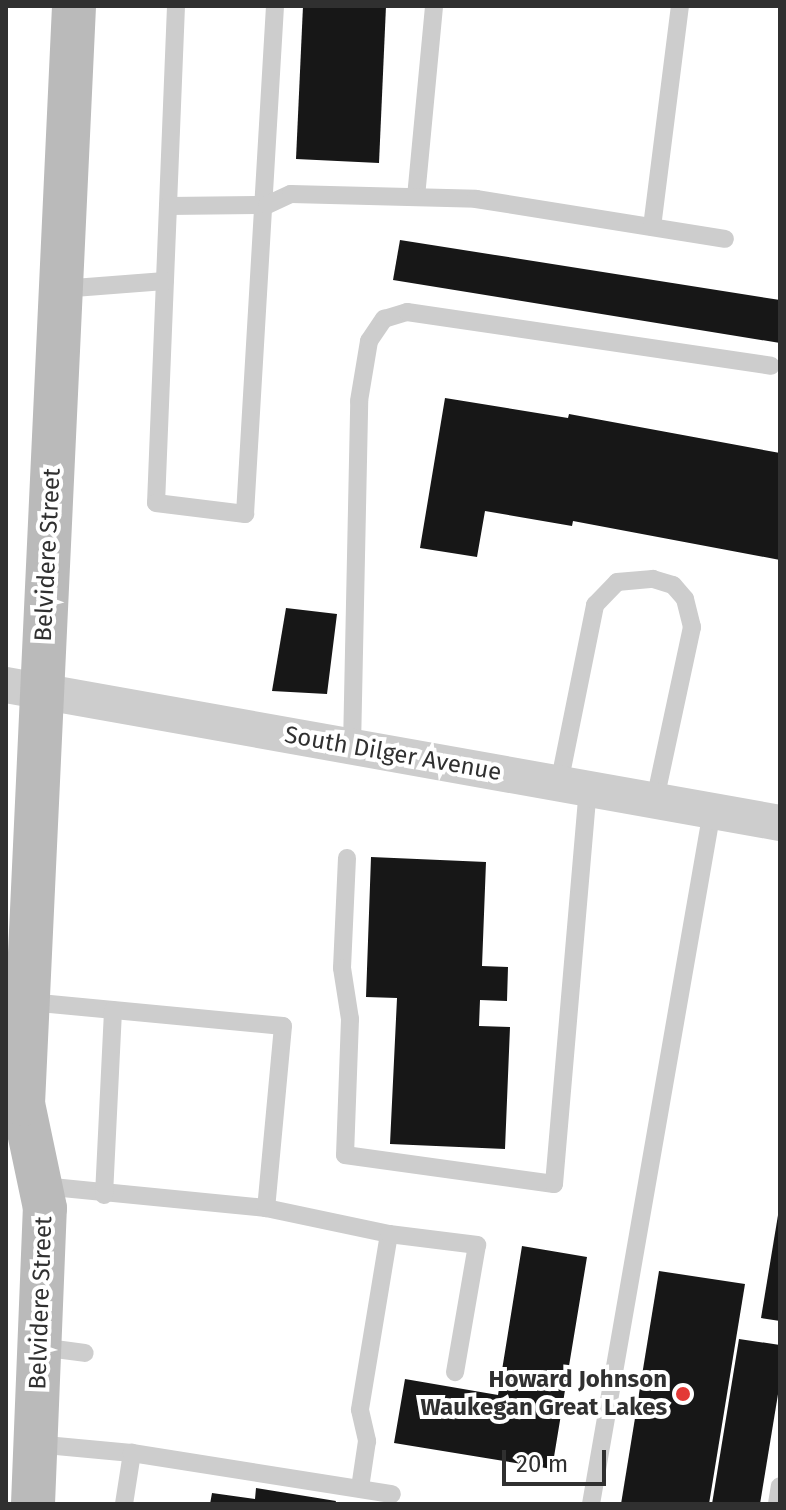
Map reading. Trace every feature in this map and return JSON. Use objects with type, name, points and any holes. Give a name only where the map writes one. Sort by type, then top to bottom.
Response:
[{"type":"main road","name":"Belvidere Street","points":[[33,1504],[45,1208],[41,1186],[12,1112],[29,1002],[24,688],[61,289],[74,6]]},
{"type":"street","name":"South Dilger Avenue","points":[[24,688],[780,823]]},
{"type":"lane","points":[[176,6],[156,503],[245,514],[267,205],[275,6]]},
{"type":"lane","points":[[416,197],[434,6]]},
{"type":"lane","points":[[652,227],[680,6]]},
{"type":"lane","points":[[168,206],[267,205],[291,194],[476,199],[725,239]]},
{"type":"lane","points":[[61,289],[165,281]]},
{"type":"lane","points":[[352,747],[359,401],[369,341],[384,319],[407,312],[771,366]]},
{"type":"lane","points":[[347,858],[342,968],[350,1019],[345,1155],[554,1184],[574,786],[595,605],[617,582],[653,579],[673,585],[685,599],[692,627],[655,800]]},
{"type":"lane","points":[[591,1504],[712,811]]},
{"type":"lane","points":[[29,1002],[283,1026],[266,1208]]},
{"type":"lane","points":[[104,1195],[113,1010]]},
{"type":"lane","points":[[41,1186],[104,1195],[266,1208],[389,1234],[477,1245],[455,1372]]},
{"type":"lane","points":[[360,1488],[367,1441],[360,1410],[389,1234]]},
{"type":"lane","points":[[40,1347],[85,1353]]},
{"type":"lane","points":[[35,1444],[132,1453],[392,1494]]},
{"type":"lane","points":[[124,1504],[132,1453]]},
{"type":"lane","points":[[777,1504],[780,1486]]},
{"type":"building","points":[[303,6],[386,6],[379,163],[296,159]]},
{"type":"building","points":[[400,240],[780,300],[780,343],[393,280]]},
{"type":"building","points":[[445,398],[568,418],[569,414],[780,453],[780,560],[573,521],[572,526],[485,511],[477,557],[420,548]]},
{"type":"building","points":[[286,608],[337,614],[327,694],[272,691]]},
{"type":"building","points":[[371,857],[486,862],[482,966],[508,967],[507,1001],[480,1000],[479,1026],[510,1027],[505,1149],[390,1144],[397,998],[366,997]]},
{"type":"building","points":[[780,1203],[780,1321],[761,1318]]},
{"type":"building","points":[[522,1246],[587,1257],[552,1469],[394,1443],[405,1379],[498,1395]]},
{"type":"building","name":"Howard Johnson Waukegan Great Lakes","points":[[659,1271],[745,1284],[709,1504],[621,1504]]},
{"type":"building","points":[[739,1339],[780,1345],[780,1382],[760,1504],[712,1504]]},
{"type":"building","points":[[256,1488],[336,1501],[335,1504],[210,1504],[212,1493],[255,1499]]},
{"type":"place","name":"Howard Johnson Waukegan Great Lakes","points":[[683,1394]]}]
